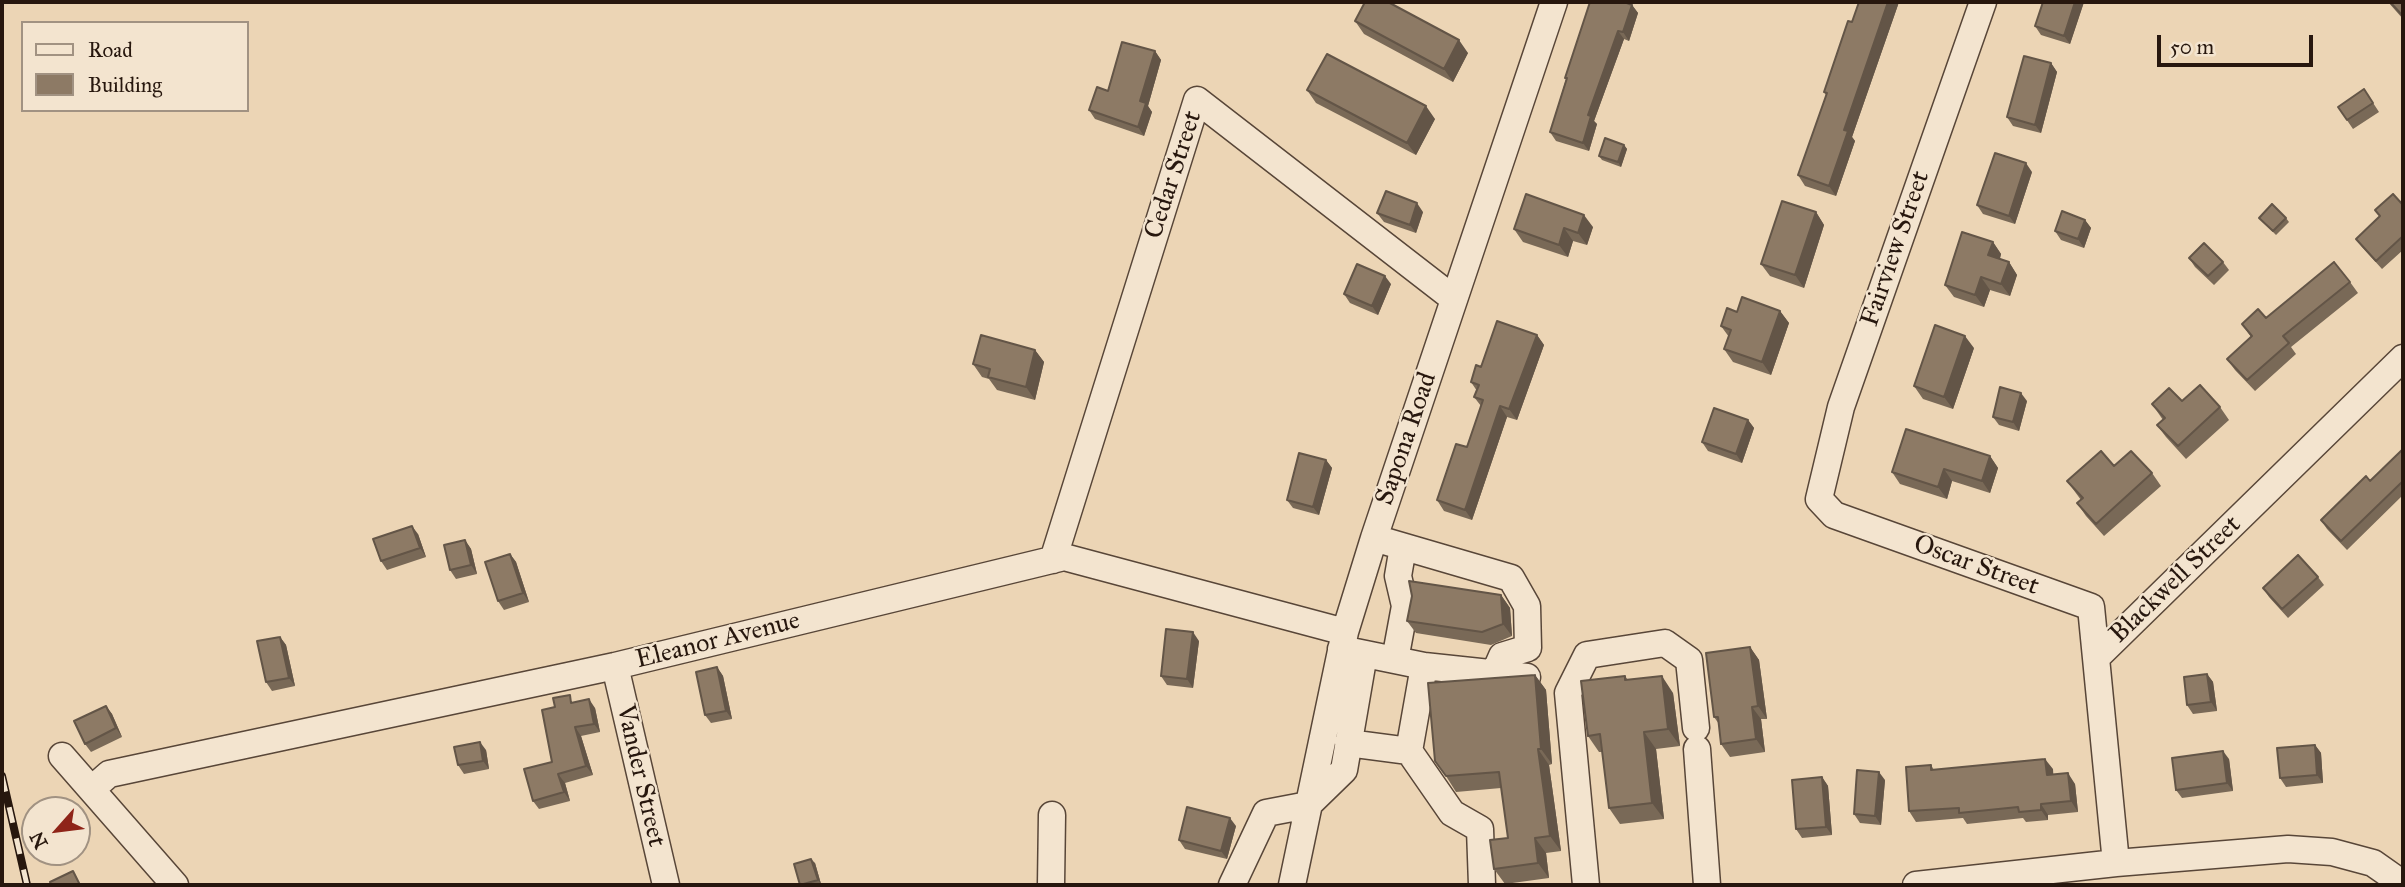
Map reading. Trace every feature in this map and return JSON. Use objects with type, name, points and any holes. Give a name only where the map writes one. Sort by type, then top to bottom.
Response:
[{"type":"street","name":"Sapona Road","points":[[1292,885],[1308,805],[1350,645],[1374,538],[1554,2]]},
{"type":"street","name":"Fairview Street","points":[[1819,499],[1841,407],[1983,2]]},
{"type":"street","name":"Cedar Street","points":[[1053,560],[1197,100],[1454,299]]},
{"type":"street","name":"Blackwell Street","points":[[2116,863],[2096,658],[2403,358]]},
{"type":"street","name":"Oscar Street","points":[[1819,499],[1833,515],[2091,607],[2096,658]]},
{"type":"street","points":[[1374,538],[1511,578],[1527,606],[1528,648],[1502,656],[1496,673]]},
{"type":"street","points":[[1395,660],[1405,606],[1398,576],[1403,547]]},
{"type":"street","name":"Eleanor Avenue","points":[[92,789],[109,774],[615,666],[1064,557],[1395,660],[1424,666],[1527,677]]},
{"type":"street","points":[[1586,885],[1568,693],[1587,655],[1665,643],[1689,660],[1707,885]]},
{"type":"street","points":[[1232,885],[1266,813],[1308,805],[1343,770],[1348,743],[1350,645]]},
{"type":"street","name":"Vander Street","points":[[615,666],[666,885]]},
{"type":"street","points":[[1424,666],[1409,751],[1452,813],[1479,829],[1482,885]]},
{"type":"street","points":[[1348,743],[1409,751]]},
{"type":"street","points":[[62,756],[174,885]]},
{"type":"street","points":[[1051,885],[1052,815]]},
{"type":"street","points":[[1916,885],[2116,863],[2288,849],[2332,852],[2373,863],[2403,884]]},
{"type":"building","points":[[1365,2],[1388,2],[1459,40],[1444,69],[1355,21]]},
{"type":"building","points":[[1590,2],[1624,2],[1632,5],[1623,32],[1618,31],[1588,115],[1591,116],[1583,143],[1550,132]]},
{"type":"building","points":[[1859,2],[1888,2],[1844,130],[1848,131],[1829,186],[1798,175],[1827,93],[1824,92],[1848,21],[1852,22]]},
{"type":"building","points":[[2043,2],[2075,2],[2064,36],[2035,26]]},
{"type":"building","points":[[2390,2],[2403,2],[2403,16]]},
{"type":"building","points":[[1122,42],[1155,51],[1140,101],[1146,103],[1138,127],[1089,110],[1097,87],[1108,91]]},
{"type":"building","points":[[1327,54],[1426,106],[1407,143],[1307,90]]},
{"type":"building","points":[[2024,56],[2051,63],[2035,125],[2007,117]]},
{"type":"building","points":[[2364,89],[2373,103],[2347,120],[2338,107]]},
{"type":"building","points":[[1605,138],[1624,145],[1618,162],[1599,156]]},
{"type":"building","points":[[1995,153],[2026,163],[2009,216],[1977,205]]},
{"type":"building","points":[[1386,191],[1417,203],[1410,225],[1377,213]]},
{"type":"building","points":[[1526,194],[1584,215],[1578,233],[1564,228],[1559,245],[1514,229]]},
{"type":"building","points":[[2393,194],[2403,205],[2403,236],[2376,261],[2356,239],[2380,216],[2375,210]]},
{"type":"building","points":[[1782,201],[1816,212],[1795,275],[1761,264]]},
{"type":"building","points":[[2272,204],[2286,218],[2273,231],[2259,218]]},
{"type":"building","points":[[2062,211],[2085,220],[2078,239],[2055,231]]},
{"type":"building","points":[[1962,232],[1993,242],[1988,255],[2009,262],[2001,284],[1981,277],[1975,295],[1945,285]]},
{"type":"building","points":[[2204,243],[2223,262],[2208,276],[2189,258]]},
{"type":"building","points":[[2334,262],[2350,282],[2283,336],[2289,343],[2247,380],[2227,359],[2252,336],[2242,324],[2258,309],[2266,318]]},
{"type":"building","points":[[1357,264],[1385,276],[1372,306],[1344,294]]},
{"type":"building","points":[[1742,297],[1780,311],[1762,362],[1724,349],[1731,330],[1721,326],[1727,308],[1737,312]]},
{"type":"building","points":[[1497,321],[1537,335],[1509,409],[1500,406],[1465,510],[1437,500],[1456,444],[1467,447],[1483,400],[1474,397],[1479,385],[1471,382],[1476,365],[1481,367]]},
{"type":"building","points":[[1935,325],[1965,336],[1944,397],[1914,386]]},
{"type":"building","points":[[981,335],[1035,350],[1026,387],[988,377],[990,369],[973,364]]},
{"type":"building","points":[[2200,385],[2220,407],[2178,446],[2157,425],[2165,418],[2152,404],[2169,388],[2182,401]]},
{"type":"building","points":[[2000,387],[2021,393],[2013,422],[1993,417]]},
{"type":"building","points":[[1714,408],[1748,420],[1736,454],[1702,442]]},
{"type":"building","points":[[1906,429],[1990,456],[1982,481],[1944,469],[1938,487],[1892,472]]},
{"type":"building","points":[[2403,449],[2403,481],[2341,541],[2321,520],[2366,476],[2370,481]]},
{"type":"building","points":[[2101,451],[2114,466],[2131,451],[2152,473],[2096,524],[2077,503],[2083,498],[2067,481]]},
{"type":"building","points":[[1299,453],[1326,460],[1313,507],[1287,500]]},
{"type":"building","points":[[412,526],[420,548],[381,561],[373,539]]},
{"type":"building","points":[[465,540],[471,565],[450,570],[444,545]]},
{"type":"building","points":[[510,554],[523,593],[498,601],[485,562]]},
{"type":"building","points":[[2298,555],[2318,577],[2282,609],[2263,588]]},
{"type":"building","points":[[1409,581],[1501,595],[1503,624],[1482,632],[1407,621],[1412,596]]},
{"type":"building","points":[[1166,629],[1193,632],[1187,679],[1161,676]]},
{"type":"building","points":[[280,637],[289,678],[266,682],[257,641]]},
{"type":"building","points":[[1750,647],[1758,706],[1752,707],[1756,739],[1721,744],[1718,717],[1714,717],[1706,653]]},
{"type":"building","points":[[717,667],[726,711],[705,715],[696,672]]},
{"type":"building","points":[[2207,674],[2211,702],[2187,705],[2184,677]]},
{"type":"building","points":[[1535,675],[1541,749],[1538,749],[1550,836],[1535,838],[1538,863],[1494,869],[1490,840],[1508,838],[1499,772],[1446,776],[1435,761],[1428,683]]},
{"type":"building","points":[[1625,676],[1625,680],[1662,676],[1668,729],[1644,732],[1652,803],[1609,808],[1600,734],[1588,736],[1581,681]]},
{"type":"building","points":[[570,695],[571,703],[589,699],[594,724],[575,727],[586,766],[558,774],[564,792],[533,801],[524,769],[552,762],[542,710],[555,707],[553,698]]},
{"type":"building","points":[[106,706],[116,728],[85,744],[74,721]]},
{"type":"building","points":[[480,742],[483,761],[458,765],[454,747]]},
{"type":"building","points":[[2315,745],[2317,775],[2280,778],[2277,748]]},
{"type":"building","points":[[2223,751],[2227,783],[2176,790],[2172,758]]},
{"type":"building","points":[[2045,759],[2047,775],[2068,773],[2071,801],[2041,804],[2041,810],[2019,812],[2018,807],[1959,813],[1959,808],[1909,811],[1906,767],[1931,765],[1931,770]]},
{"type":"building","points":[[1857,770],[1879,772],[1875,816],[1854,814]]},
{"type":"building","points":[[1822,777],[1826,827],[1796,829],[1792,780]]},
{"type":"building","points":[[1187,807],[1230,818],[1221,851],[1179,840]]},
{"type":"building","points":[[811,859],[818,880],[800,885],[794,864]]},
{"type":"building","points":[[73,871],[80,885],[51,885],[50,882]]},
{"type":"railway","points":[[2,776],[27,885]]}]
